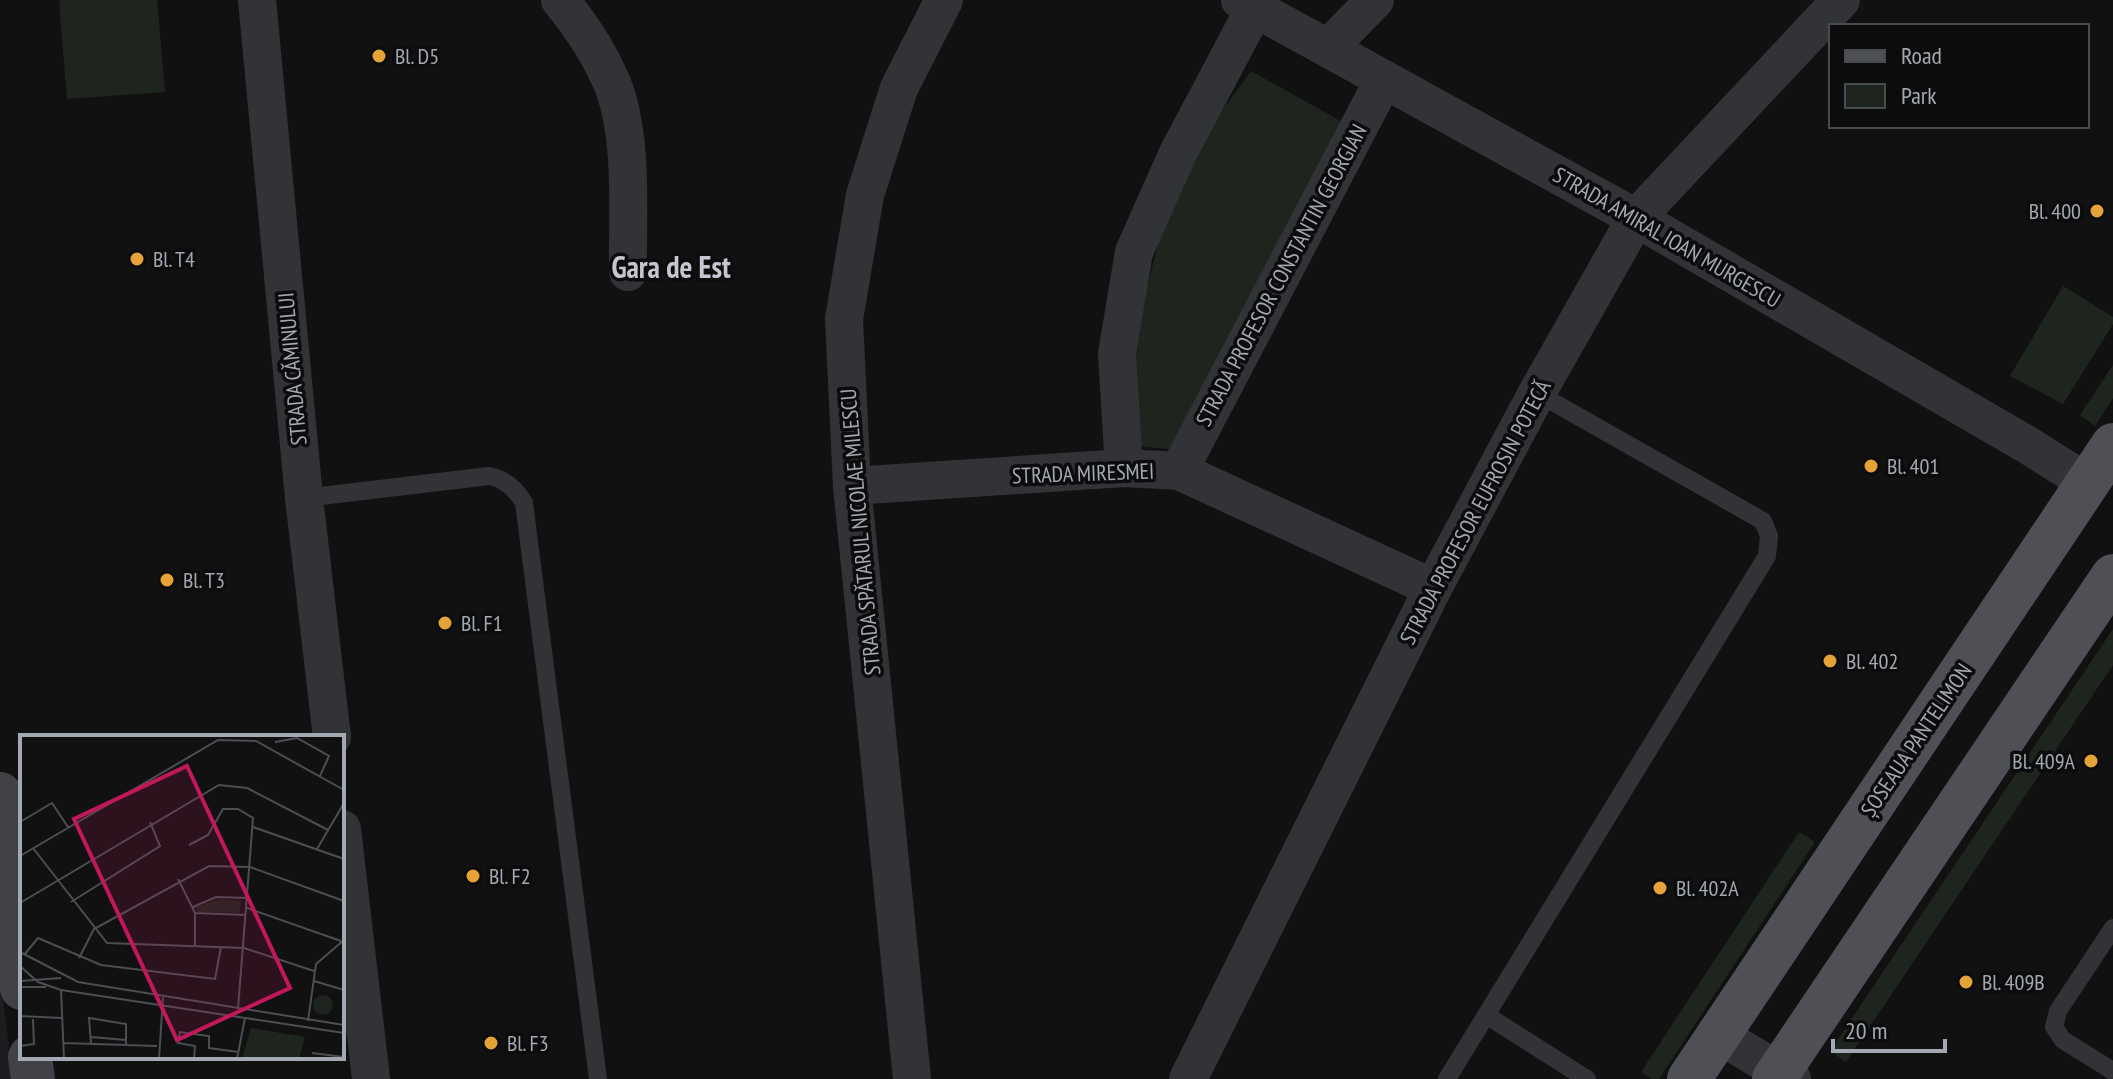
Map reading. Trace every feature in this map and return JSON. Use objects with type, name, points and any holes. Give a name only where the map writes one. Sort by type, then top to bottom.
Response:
[{"type":"main road","name":"ȘOSEAUA PANTELIMON","points":[[1689,1079],[2113,445]]},
{"type":"main road","points":[[1781,1076],[2113,576]]},
{"type":"main road","points":[[0,794],[20,970]]},
{"type":"main road","points":[[30,1059],[33,1079]]},
{"type":"street","name":"STRADA CĂMINULUI","points":[[257,0],[304,498],[332,735]]},
{"type":"street","points":[[560,0],[601,62],[621,113],[625,141],[628,272]]},
{"type":"street","name":"STRADA SPĂTARUL NICOLAE MILESCU","points":[[912,1079],[852,486],[844,319],[865,195],[899,88],[944,0]]},
{"type":"street","points":[[1328,48],[1375,0]]},
{"type":"street","name":"STRADA PROFESOR EUFROSIN POTECĂ","points":[[1188,1079],[1433,588],[1537,393],[1636,218],[1841,0]]},
{"type":"street","points":[[1124,468],[1117,354],[1134,252],[1247,4]]},
{"type":"street","name":"STRADA AMIRAL IOAN MURGESCU","points":[[1247,4],[1636,218],[2088,483]]},
{"type":"street","name":"STRADA PROFESOR CONSTANTIN GEORGIAN","points":[[1179,471],[1384,79]]},
{"type":"street","name":"STRADA MIRESMEI","points":[[852,486],[1124,468],[1179,471],[1433,588]]},
{"type":"street","points":[[344,846],[371,1079]]},
{"type":"street","points":[[1719,1035],[1781,1076]]},
{"type":"lane","points":[[1447,1079],[1767,556],[1769,536],[1763,521],[1537,393]]},
{"type":"lane","points":[[304,498],[489,476],[507,483],[524,503],[598,1079]]},
{"type":"lane","points":[[2113,928],[2058,1011],[2054,1027],[2063,1040],[2113,1071]]},
{"type":"lane","points":[[1486,1015],[1587,1079]]},
{"type":"shaded area","points":[[0,975],[13,1079],[0,1079]]},
{"type":"green space","points":[[59,0],[157,0],[165,92],[67,99]]},
{"type":"green space","points":[[1251,71],[1346,124],[1178,450],[1137,446],[1130,393],[1146,292],[1162,228],[1198,144]]},
{"type":"green space","points":[[2063,286],[2113,317],[2113,324],[2063,404],[2010,376]]},
{"type":"green space","points":[[2113,365],[2113,398],[2095,426],[2080,415]]},
{"type":"green space","points":[[2113,629],[2113,665],[1846,1062],[1830,1051]]},
{"type":"green space","points":[[1799,832],[1815,842],[1659,1079],[1652,1079],[1641,1072]]},
{"type":"place","name":"Bl. D5","points":[[379,56]]},
{"type":"place","name":"Bl. 400","points":[[2097,211]]},
{"type":"place","name":"Bl. T4","points":[[137,259]]},
{"type":"place","name":"Bl. 401","points":[[1871,466]]},
{"type":"place","name":"Bl. T3","points":[[167,580]]},
{"type":"place","name":"Bl. F1","points":[[445,623]]},
{"type":"place","name":"Bl. 402","points":[[1830,661]]},
{"type":"place","name":"Bl. 409A","points":[[2091,761]]},
{"type":"place","name":"Bl. F2","points":[[473,876]]},
{"type":"place","name":"Bl. 402A","points":[[1660,888]]},
{"type":"place","name":"Bl. 409B","points":[[1966,982]]},
{"type":"place","name":"Bl. F3","points":[[491,1043]]},
{"type":"district","name":"Gara de Est","points":[[671,268]]}]
